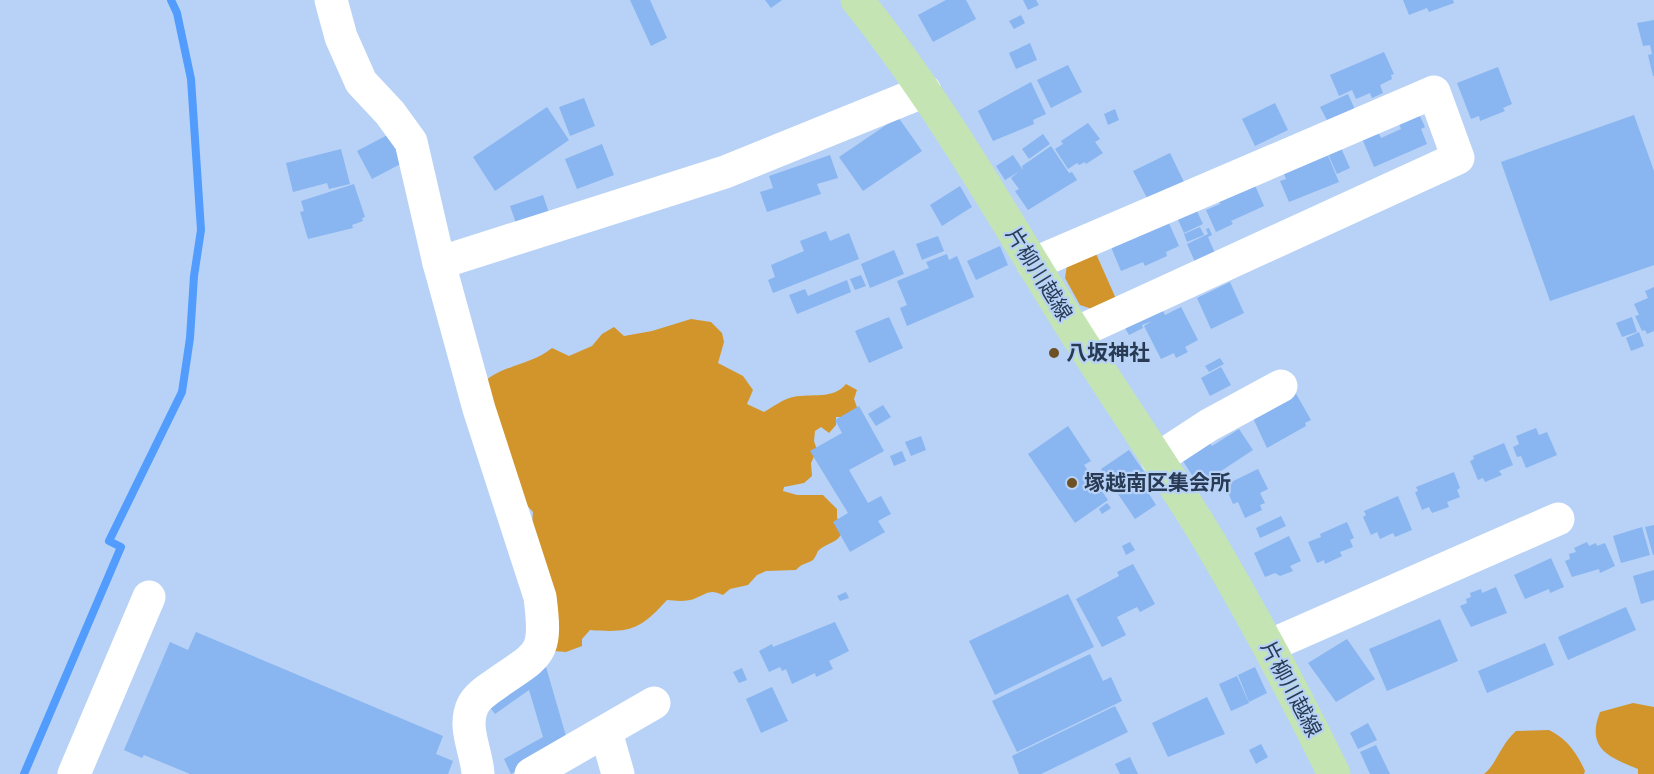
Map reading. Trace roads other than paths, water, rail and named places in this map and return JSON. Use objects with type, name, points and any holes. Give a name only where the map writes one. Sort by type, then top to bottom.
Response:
[{"type":"main road","name":"片柳川越線","points":[[856,0],[925,91],[1210,543],[1269,646],[1334,774]]},
{"type":"street","points":[[331,0],[341,37],[361,82],[390,113],[411,142],[439,263],[479,409],[540,597],[544,629],[541,648],[534,656],[481,694],[472,706],[468,726],[478,774]]},
{"type":"street","points":[[439,263],[725,172],[925,91]]},
{"type":"street","points":[[1033,264],[1434,92],[1458,158],[1076,333]]},
{"type":"street","points":[[1156,459],[1209,425],[1281,386]]},
{"type":"street","points":[[1269,646],[1558,519]]},
{"type":"street","points":[[74,774],[148,597]]},
{"type":"street","points":[[534,773],[654,703]]},
{"type":"street","points":[[606,732],[618,774]]},
{"type":"waterway","points":[[24,774],[121,547],[109,541],[182,392],[201,230],[191,79],[177,13],[171,0]]},
{"type":"place","name":"八坂神社","points":[[1054,353]]},
{"type":"place","name":"塚越南区集会所","points":[[1072,483]]}]
